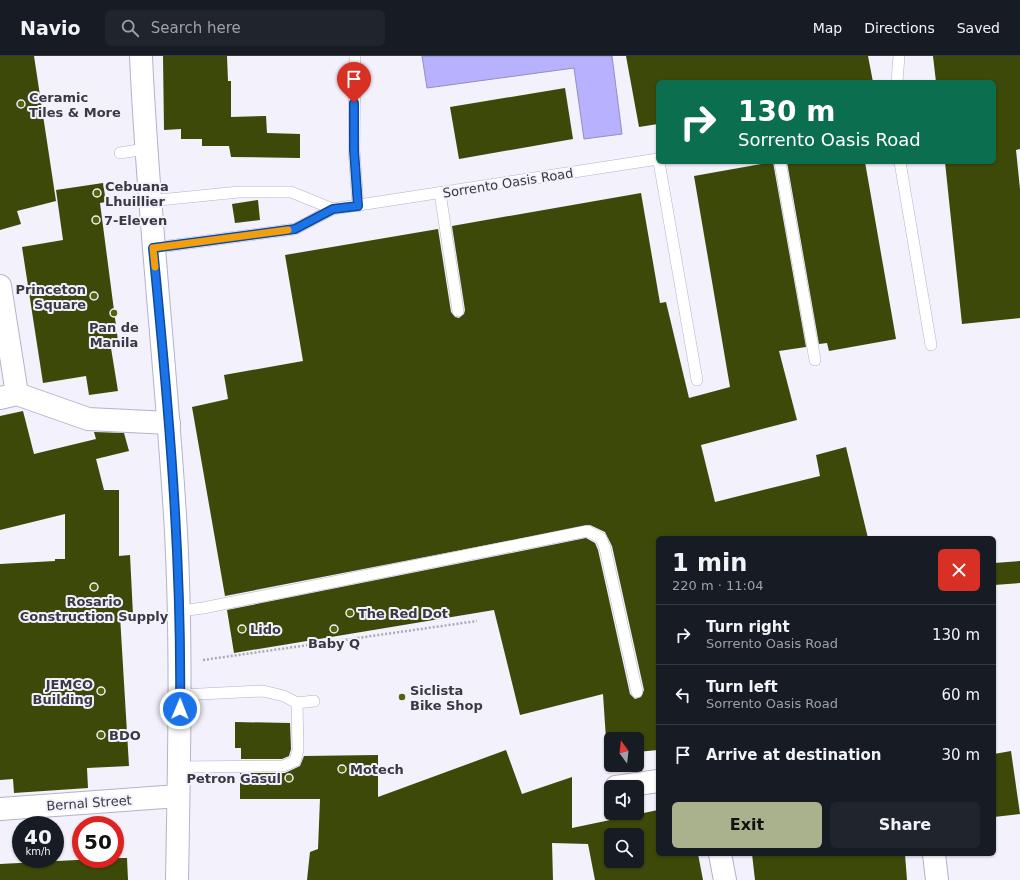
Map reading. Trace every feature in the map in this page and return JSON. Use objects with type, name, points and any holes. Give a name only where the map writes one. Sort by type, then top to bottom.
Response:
[{"type":"main road","points":[[141,56],[145,149],[169,423],[180,611],[177,880]]},
{"type":"main road","points":[[0,286],[8,396],[88,419],[169,423]]},
{"type":"main road","points":[[644,783],[656,781]]},
{"type":"main road","name":"Bernal Street","points":[[0,810],[178,796]]},
{"type":"main road","points":[[720,856],[725,880]]},
{"type":"main road","points":[[934,856],[937,880]]},
{"type":"lane","points":[[355,56],[354,150],[358,206]]},
{"type":"lane","points":[[897,80],[899,56]]},
{"type":"lane","points":[[120,153],[145,149]]},
{"type":"lane","name":"Sorrento Oasis Road","points":[[153,248],[295,229],[333,209],[656,161]]},
{"type":"lane","points":[[659,164],[697,380]]},
{"type":"lane","points":[[780,164],[815,360]]},
{"type":"lane","points":[[900,164],[931,345]]},
{"type":"lane","name":"Sorrento Oasis Road","points":[[149,201],[239,192],[291,192],[333,209]]},
{"type":"lane","points":[[440,193],[458,311]]},
{"type":"lane","points":[[180,611],[587,530],[601,538],[605,548],[637,692]]},
{"type":"lane","points":[[180,695],[263,691],[284,696],[297,704],[314,701]]},
{"type":"lane","points":[[179,767],[258,767],[290,764],[295,762],[298,757],[297,704]]},
{"type":"path","points":[[180,664],[477,620]]},
{"type":"shaded area","points":[[422,56],[612,56],[622,134],[584,139],[574,68],[427,88]]},
{"type":"building","points":[[0,56],[34,56],[56,201],[17,211],[21,224],[0,230]]},
{"type":"building","points":[[163,56],[227,56],[228,81],[231,81],[231,117],[266,116],[267,133],[300,134],[300,158],[231,157],[229,146],[202,146],[202,139],[181,139],[181,129],[164,130]]},
{"type":"building","points":[[626,56],[868,56],[873,80],[656,80],[656,124],[639,127]]},
{"type":"building","points":[[933,56],[1020,56],[1020,149],[1016,150],[1020,189],[1020,318],[962,324],[945,164],[996,164],[996,80],[936,80]]},
{"type":"building","points":[[565,88],[573,139],[459,159],[450,107]]},
{"type":"building","points":[[762,164],[773,164],[806,347],[779,351],[797,420],[701,445],[715,502],[820,476],[816,455],[846,447],[868,536],[656,536],[656,750],[644,751],[644,732],[606,732],[603,694],[520,715],[494,610],[234,653],[227,610],[586,538],[595,543],[598,550],[630,694],[635,699],[641,697],[644,690],[612,546],[605,532],[590,525],[225,596],[192,407],[228,399],[224,375],[303,361],[285,255],[438,229],[451,312],[455,317],[459,318],[464,314],[465,310],[452,226],[641,193],[660,303],[666,302],[689,398],[730,387],[694,176]]},
{"type":"building","points":[[787,164],[865,164],[896,339],[829,351],[827,343],[819,344]]},
{"type":"building","points":[[103,183],[106,202],[100,203],[118,341],[110,342],[118,391],[89,395],[86,376],[43,383],[22,247],[63,240],[56,190]]},
{"type":"building","points":[[258,200],[260,220],[235,223],[232,204]]},
{"type":"building","points":[[23,411],[34,454],[96,439],[94,432],[124,433],[129,451],[96,459],[104,490],[119,490],[119,556],[130,555],[133,615],[120,616],[129,766],[87,768],[88,788],[14,793],[13,779],[0,780],[0,564],[55,561],[55,559],[65,559],[65,514],[0,530],[0,416]]},
{"type":"building","points":[[1020,561],[1020,583],[996,585],[996,563]]},
{"type":"building","points":[[235,722],[290,723],[291,749],[289,756],[282,759],[241,759],[241,748],[235,748]]},
{"type":"building","points":[[506,750],[522,794],[572,777],[572,828],[610,820],[644,820],[644,813],[656,810],[656,856],[698,856],[703,880],[595,880],[588,844],[552,843],[553,880],[307,880],[310,852],[318,849],[320,799],[240,799],[240,773],[285,773],[300,766],[304,756],[378,755],[378,797]]},
{"type":"building","points":[[1011,751],[1020,814],[996,817],[996,754]]},
{"type":"building","points":[[752,856],[905,856],[907,880],[755,880]]},
{"type":"building","points":[[124,858],[127,858],[128,880],[0,880],[0,864],[12,863],[12,868],[64,868],[64,861],[72,860],[72,868],[124,868]]},
{"type":"slow traffic","points":[[155,267],[153,248],[288,230]]},
{"type":"place","name":"Ceramic Tiles & More","points":[[21,104]]},
{"type":"place","name":"Cebuana Lhuillier","points":[[97,193]]},
{"type":"place","name":"7-Eleven","points":[[96,220]]},
{"type":"place","name":"Princeton Square","points":[[94,296]]},
{"type":"place","name":"Pan de Manila","points":[[114,313]]},
{"type":"place","name":"Rosario Construction Supply","points":[[94,587]]},
{"type":"place","name":"The Red Dot","points":[[350,613]]},
{"type":"place","name":"Lido","points":[[242,629]]},
{"type":"place","name":"Baby Q","points":[[334,629]]},
{"type":"place","name":"JEMCO Building","points":[[101,691]]},
{"type":"place","name":"Siclista Bike Shop","points":[[402,697]]},
{"type":"place","name":"BDO","points":[[101,735]]},
{"type":"place","name":"Motech","points":[[342,769]]},
{"type":"place","name":"Petron Gasul","points":[[289,778]]},
{"type":"route","points":[[180,709],[180,611],[176,533],[169,423],[153,248],[295,229],[333,209],[358,206],[354,150],[354,103]]}]
